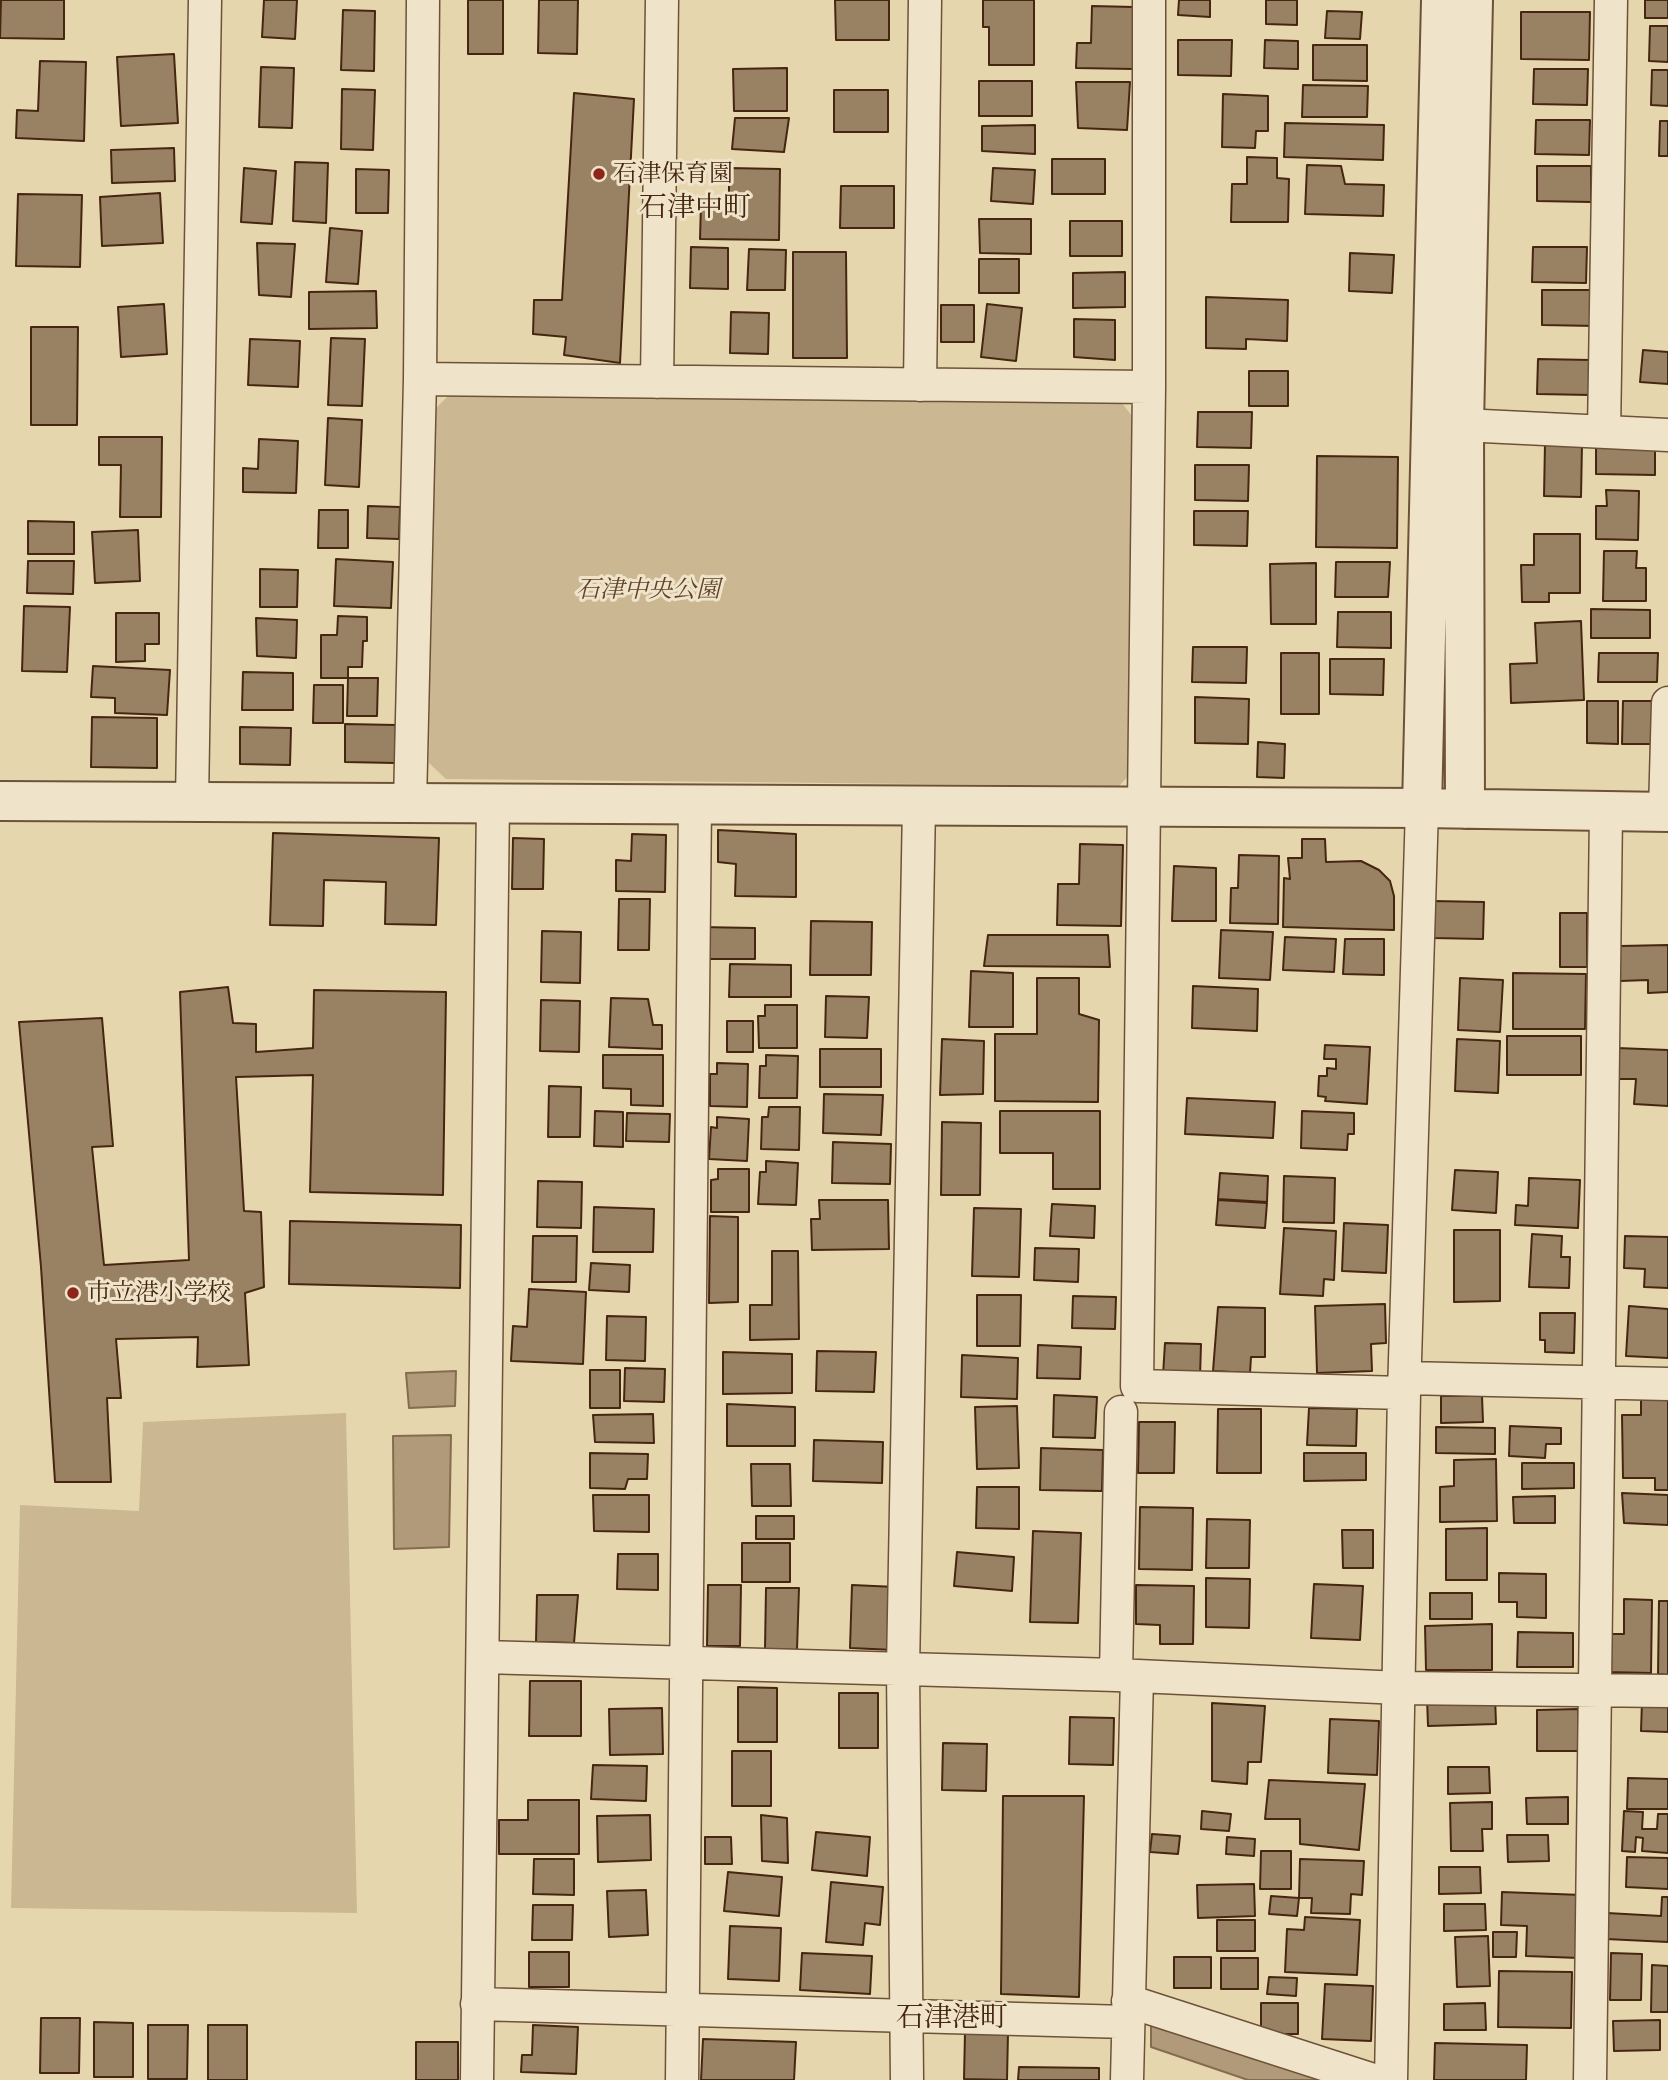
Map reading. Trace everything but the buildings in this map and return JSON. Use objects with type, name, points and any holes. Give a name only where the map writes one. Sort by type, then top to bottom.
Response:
[{"type":"street","points":[[192,802],[205,0]]},
{"type":"street","points":[[410,803],[420,379],[423,0]]},
{"type":"street","points":[[657,382],[662,0]]},
{"type":"street","points":[[920,385],[925,0]]},
{"type":"street","points":[[1149,0],[1149,387],[1137,1386],[1599,1382],[1668,1384]]},
{"type":"street","points":[[1441,0],[1448,425],[1465,809]]},
{"type":"street","points":[[1391,2080],[1405,1385],[1422,808],[1473,0]]},
{"type":"street","points":[[1604,432],[1611,0]]},
{"type":"street","points":[[420,379],[1149,387]]},
{"type":"street","points":[[1448,425],[1668,435]]},
{"type":"street","points":[[0,801],[1422,808],[1666,812],[1668,703]]},
{"type":"street","points":[[477,2080],[493,803]]},
{"type":"street","points":[[682,2080],[695,804]]},
{"type":"street","points":[[907,2080],[903,1669],[919,805]]},
{"type":"street","points":[[1590,2080],[1606,812]]},
{"type":"street","points":[[1122,1412],[1127,2080]]},
{"type":"street","points":[[483,1657],[1126,1676],[1399,1688],[1668,1691]]},
{"type":"street","points":[[477,2004],[908,2017],[1127,2011],[1373,2080]]},
{"type":"green space","name":"石津中央公園","points":[[448,396],[1122,403],[1135,420],[1131,773],[1119,786],[446,779],[429,763],[433,411]]},
{"type":"green space","points":[[346,1413],[357,1913],[11,1908],[20,1505],[139,1511],[143,1422]]},
{"type":"shaded area","points":[[456,1371],[455,1406],[409,1408],[406,1373]]},
{"type":"shaded area","points":[[451,1435],[449,1547],[394,1549],[393,1436]]},
{"type":"shaded area","points":[[1151,2021],[1321,2080],[1248,2080],[1151,2047]]},
{"type":"place","name":"石津保育園","points":[[599,174]]},
{"type":"place","name":"市立港小学校","points":[[73,1293]]},
{"type":"district","name":"石津中町","points":[[695,208]]},
{"type":"district","name":"石津港町","points":[[952,2018]]}]
